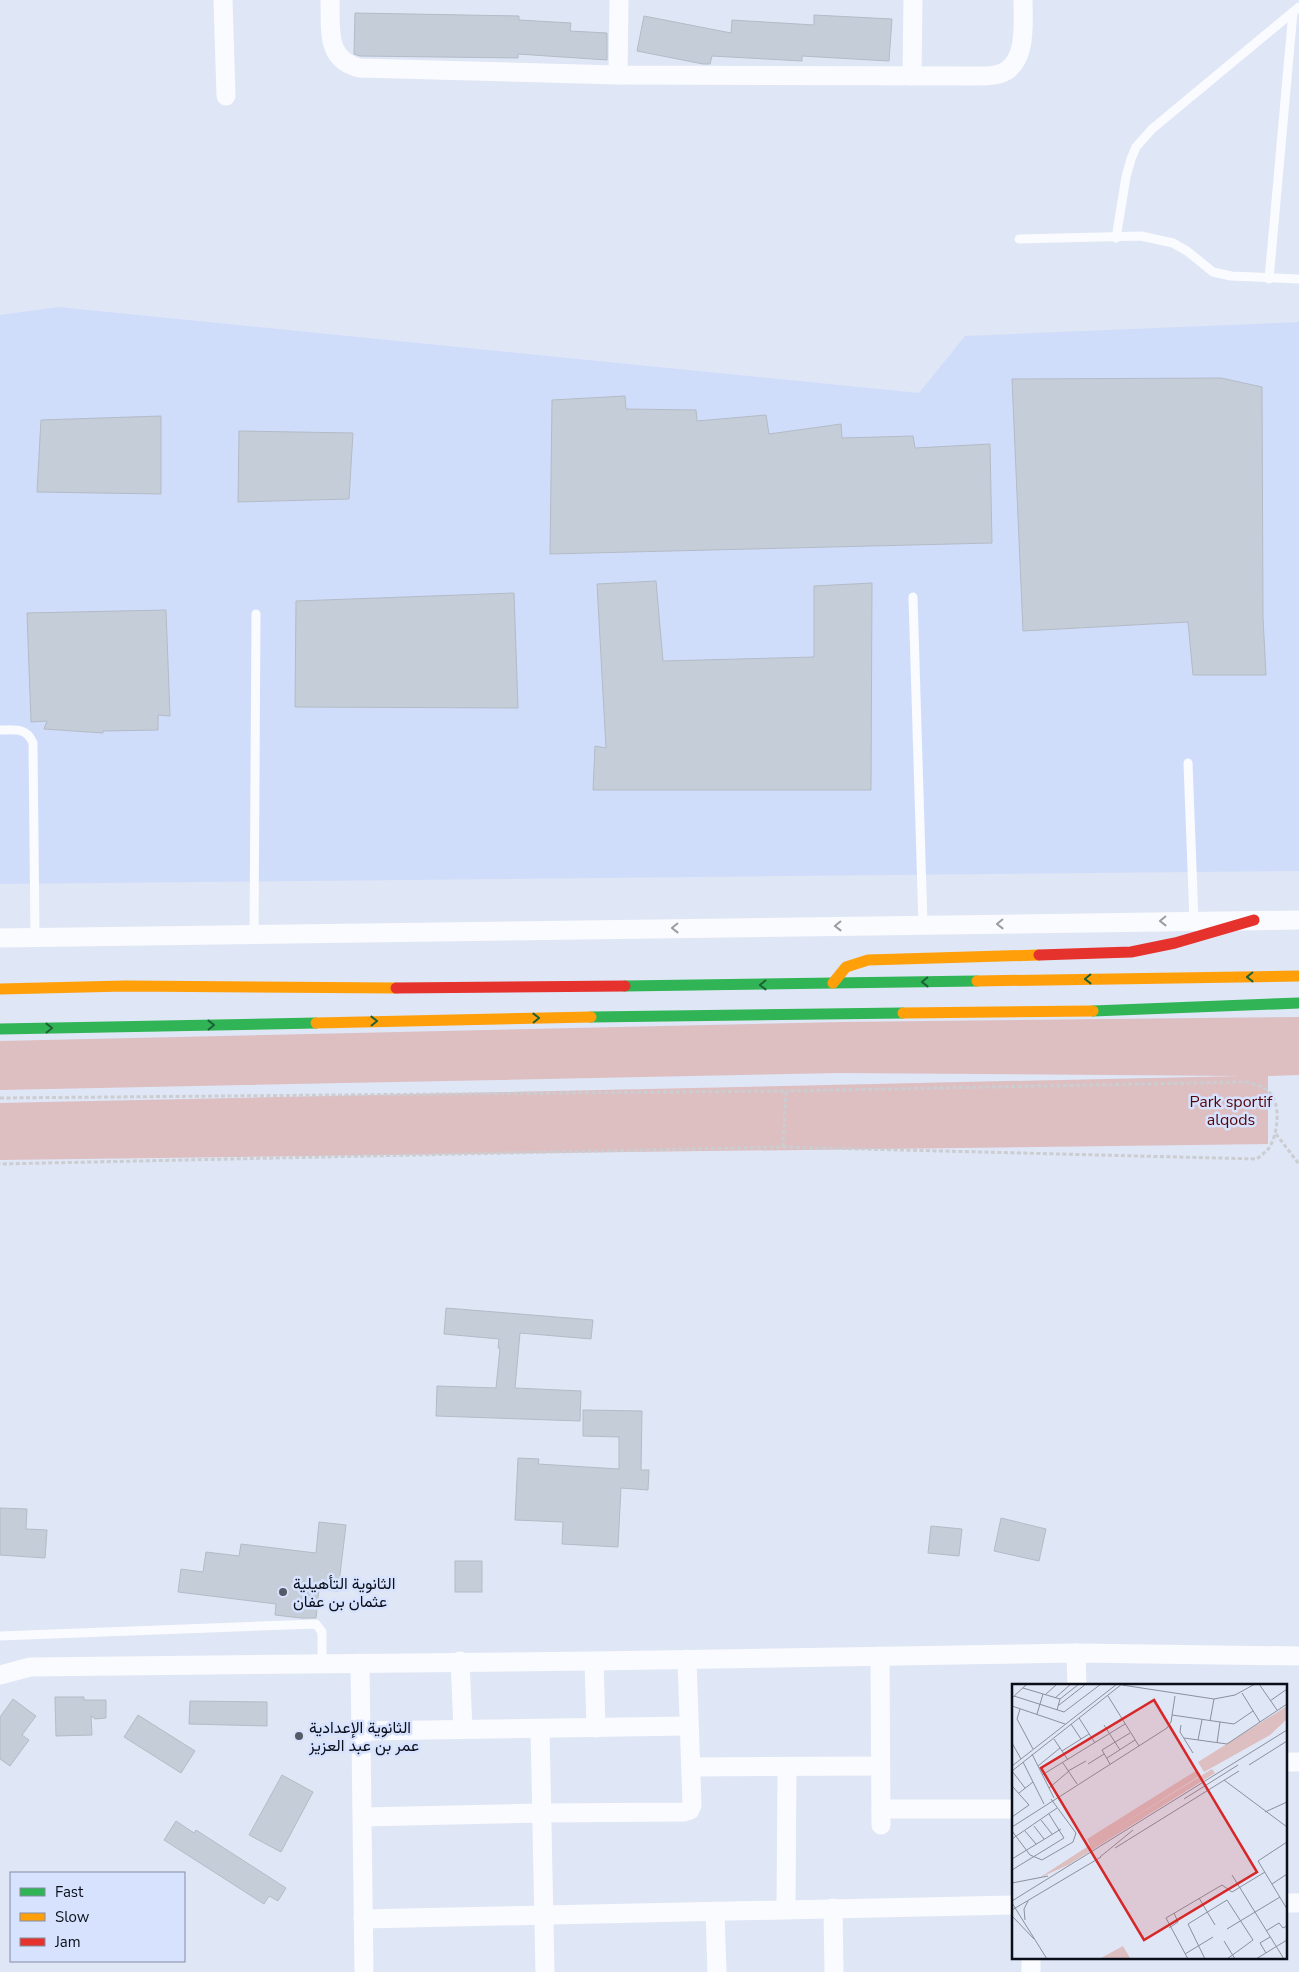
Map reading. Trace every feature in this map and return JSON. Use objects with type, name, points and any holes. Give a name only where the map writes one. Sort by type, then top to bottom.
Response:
[{"type":"highway","points":[[833,984],[846,967],[868,960],[1131,952],[1175,943],[1254,920]]},
{"type":"highway","points":[[0,989],[125,986],[402,988],[833,984],[1299,976]]},
{"type":"highway","points":[[38,977],[125,986]]},
{"type":"highway","points":[[0,1029],[730,1014],[1096,1011],[1299,1003]]},
{"type":"street","points":[[223,0],[226,96]]},
{"type":"street","points":[[330,0],[334,50],[338,58],[350,66],[360,68],[618,75],[912,76],[979,76],[1000,74],[1010,67],[1018,55],[1023,40],[1023,0]]},
{"type":"street","points":[[618,0],[618,75]]},
{"type":"street","points":[[912,76],[913,0]]},
{"type":"street","points":[[0,938],[254,936],[610,928],[1299,920]]},
{"type":"street","points":[[0,1675],[30,1667],[594,1661],[1076,1653],[1299,1656]]},
{"type":"street","points":[[1076,1653],[1077,1684]]},
{"type":"street","points":[[880,1656],[881,1817],[1012,1810]]},
{"type":"street","points":[[363,1818],[542,1813],[684,1812],[690,1810],[692,1805],[687,1659]]},
{"type":"street","points":[[460,1661],[463,1729]]},
{"type":"street","points":[[594,1661],[596,1728]]},
{"type":"street","points":[[360,1663],[364,1972]]},
{"type":"street","points":[[360,1731],[689,1726]]},
{"type":"street","points":[[540,1729],[545,1972]]},
{"type":"street","points":[[1286,1762],[1299,1762]]},
{"type":"street","points":[[691,1767],[880,1766]]},
{"type":"street","points":[[786,1909],[787,1767]]},
{"type":"street","points":[[1286,1904],[1299,1904]]},
{"type":"street","points":[[364,1919],[1012,1905]]},
{"type":"street","points":[[833,1908],[834,1972]]},
{"type":"street","points":[[715,1911],[716,1972]]},
{"type":"lane","points":[[1116,238],[1126,177],[1136,147],[1152,129],[1296,10]]},
{"type":"lane","points":[[1268,279],[1296,10]]},
{"type":"lane","points":[[1019,239],[1141,236],[1163,240],[1188,251],[1213,272],[1231,276],[1299,279]]},
{"type":"lane","points":[[913,597],[922,925]]},
{"type":"lane","points":[[254,936],[256,614]]},
{"type":"lane","points":[[0,730],[21,730],[30,737],[33,743],[35,938]]},
{"type":"lane","points":[[1188,763],[1194,921]]},
{"type":"lane","points":[[0,1636],[316,1624],[322,1632],[322,1663]]},
{"type":"path","points":[[0,1098],[786,1091],[1246,1082],[1257,1085],[1269,1092],[1275,1103],[1276,1134],[1269,1149],[1257,1159],[783,1147],[0,1164]]},
{"type":"path","points":[[783,1147],[786,1091]]},
{"type":"path","points":[[1276,1134],[1299,1164]]},
{"type":"shaded area","points":[[58,307],[919,393],[965,336],[1299,322],[1299,871],[0,884],[0,315]]},
{"type":"green space","name":"Park sportif alqods","points":[[1299,1017],[1299,1075],[1268,1076],[1268,1144],[0,1160],[0,1103],[1242,1076],[839,1073],[0,1090],[0,1041],[842,1022]]},
{"type":"building","points":[[355,13],[519,16],[519,20],[571,23],[570,31],[607,33],[607,60],[518,54],[518,58],[360,56],[354,54]]},
{"type":"building","points":[[814,15],[892,19],[889,61],[802,56],[802,61],[712,56],[710,64],[703,64],[637,51],[644,16],[731,33],[732,20],[814,25]]},
{"type":"building","points":[[1221,378],[1262,387],[1263,618],[1266,675],[1193,675],[1188,622],[1023,631],[1012,379]]},
{"type":"building","points":[[625,396],[626,409],[696,410],[697,421],[766,415],[769,434],[841,424],[842,438],[913,436],[915,448],[990,444],[992,543],[550,554],[552,400]]},
{"type":"building","points":[[161,416],[161,494],[37,492],[41,420]]},
{"type":"building","points":[[239,431],[353,433],[349,499],[238,502]]},
{"type":"building","points":[[656,581],[663,661],[814,657],[814,586],[872,583],[871,790],[593,790],[595,746],[606,748],[597,584]]},
{"type":"building","points":[[514,593],[518,708],[295,707],[296,601]]},
{"type":"building","points":[[166,610],[170,716],[158,715],[158,730],[103,731],[103,733],[44,729],[47,721],[31,722],[27,613]]},
{"type":"building","points":[[446,1308],[593,1320],[591,1339],[520,1333],[515,1388],[581,1391],[580,1421],[436,1416],[437,1386],[496,1388],[500,1348],[498,1348],[499,1339],[444,1334]]},
{"type":"building","points":[[583,1410],[642,1411],[641,1470],[649,1470],[648,1490],[621,1488],[618,1547],[562,1544],[563,1522],[515,1520],[518,1458],[539,1459],[538,1464],[619,1469],[619,1437],[583,1436]]},
{"type":"building","points":[[0,1508],[27,1509],[26,1529],[47,1530],[45,1558],[0,1555]]},
{"type":"building","points":[[1001,1518],[1046,1529],[1039,1561],[994,1551]]},
{"type":"building","points":[[319,1522],[346,1525],[338,1591],[319,1589],[316,1618],[275,1615],[276,1604],[178,1592],[181,1569],[203,1572],[206,1552],[239,1556],[241,1544],[316,1553]]},
{"type":"building","points":[[931,1526],[962,1529],[959,1556],[928,1553]]},
{"type":"building","points":[[455,1561],[482,1561],[482,1592],[455,1592]]},
{"type":"building","points":[[55,1697],[84,1697],[84,1700],[106,1700],[106,1718],[95,1719],[91,1716],[92,1735],[56,1736]]},
{"type":"building","points":[[13,1699],[36,1716],[22,1735],[29,1740],[10,1766],[0,1759],[0,1717]]},
{"type":"building","points":[[190,1701],[267,1702],[267,1726],[189,1724]]},
{"type":"building","points":[[138,1715],[195,1751],[181,1773],[124,1737]]},
{"type":"building","points":[[282,1775],[313,1792],[281,1852],[249,1835]]},
{"type":"building","points":[[176,1821],[194,1833],[196,1830],[286,1888],[278,1901],[269,1896],[264,1904],[164,1840]]},
{"type":"traffic: fast","points":[[625,986],[977,981]]},
{"type":"traffic: fast","points":[[1093,1011],[1299,1003]]},
{"type":"traffic: fast","points":[[591,1017],[903,1013]]},
{"type":"traffic: fast","points":[[0,1029],[316,1023]]},
{"type":"traffic: slow","points":[[833,983],[846,967],[868,960],[1039,955]]},
{"type":"traffic: slow","points":[[977,981],[1299,976]]},
{"type":"traffic: slow","points":[[0,989],[125,986],[396,988]]},
{"type":"traffic: slow","points":[[903,1013],[1093,1011]]},
{"type":"traffic: slow","points":[[316,1023],[591,1017]]},
{"type":"traffic: jam","points":[[1039,955],[1131,952],[1175,943],[1254,920]]},
{"type":"traffic: jam","points":[[396,988],[625,986]]},
{"type":"place","name":"الثانوية التأهيلية عثمان بن عفان","points":[[283,1592]]},
{"type":"place","name":"الثانوية الإعدادية عمر بن عبد العزيز","points":[[299,1736]]}]
